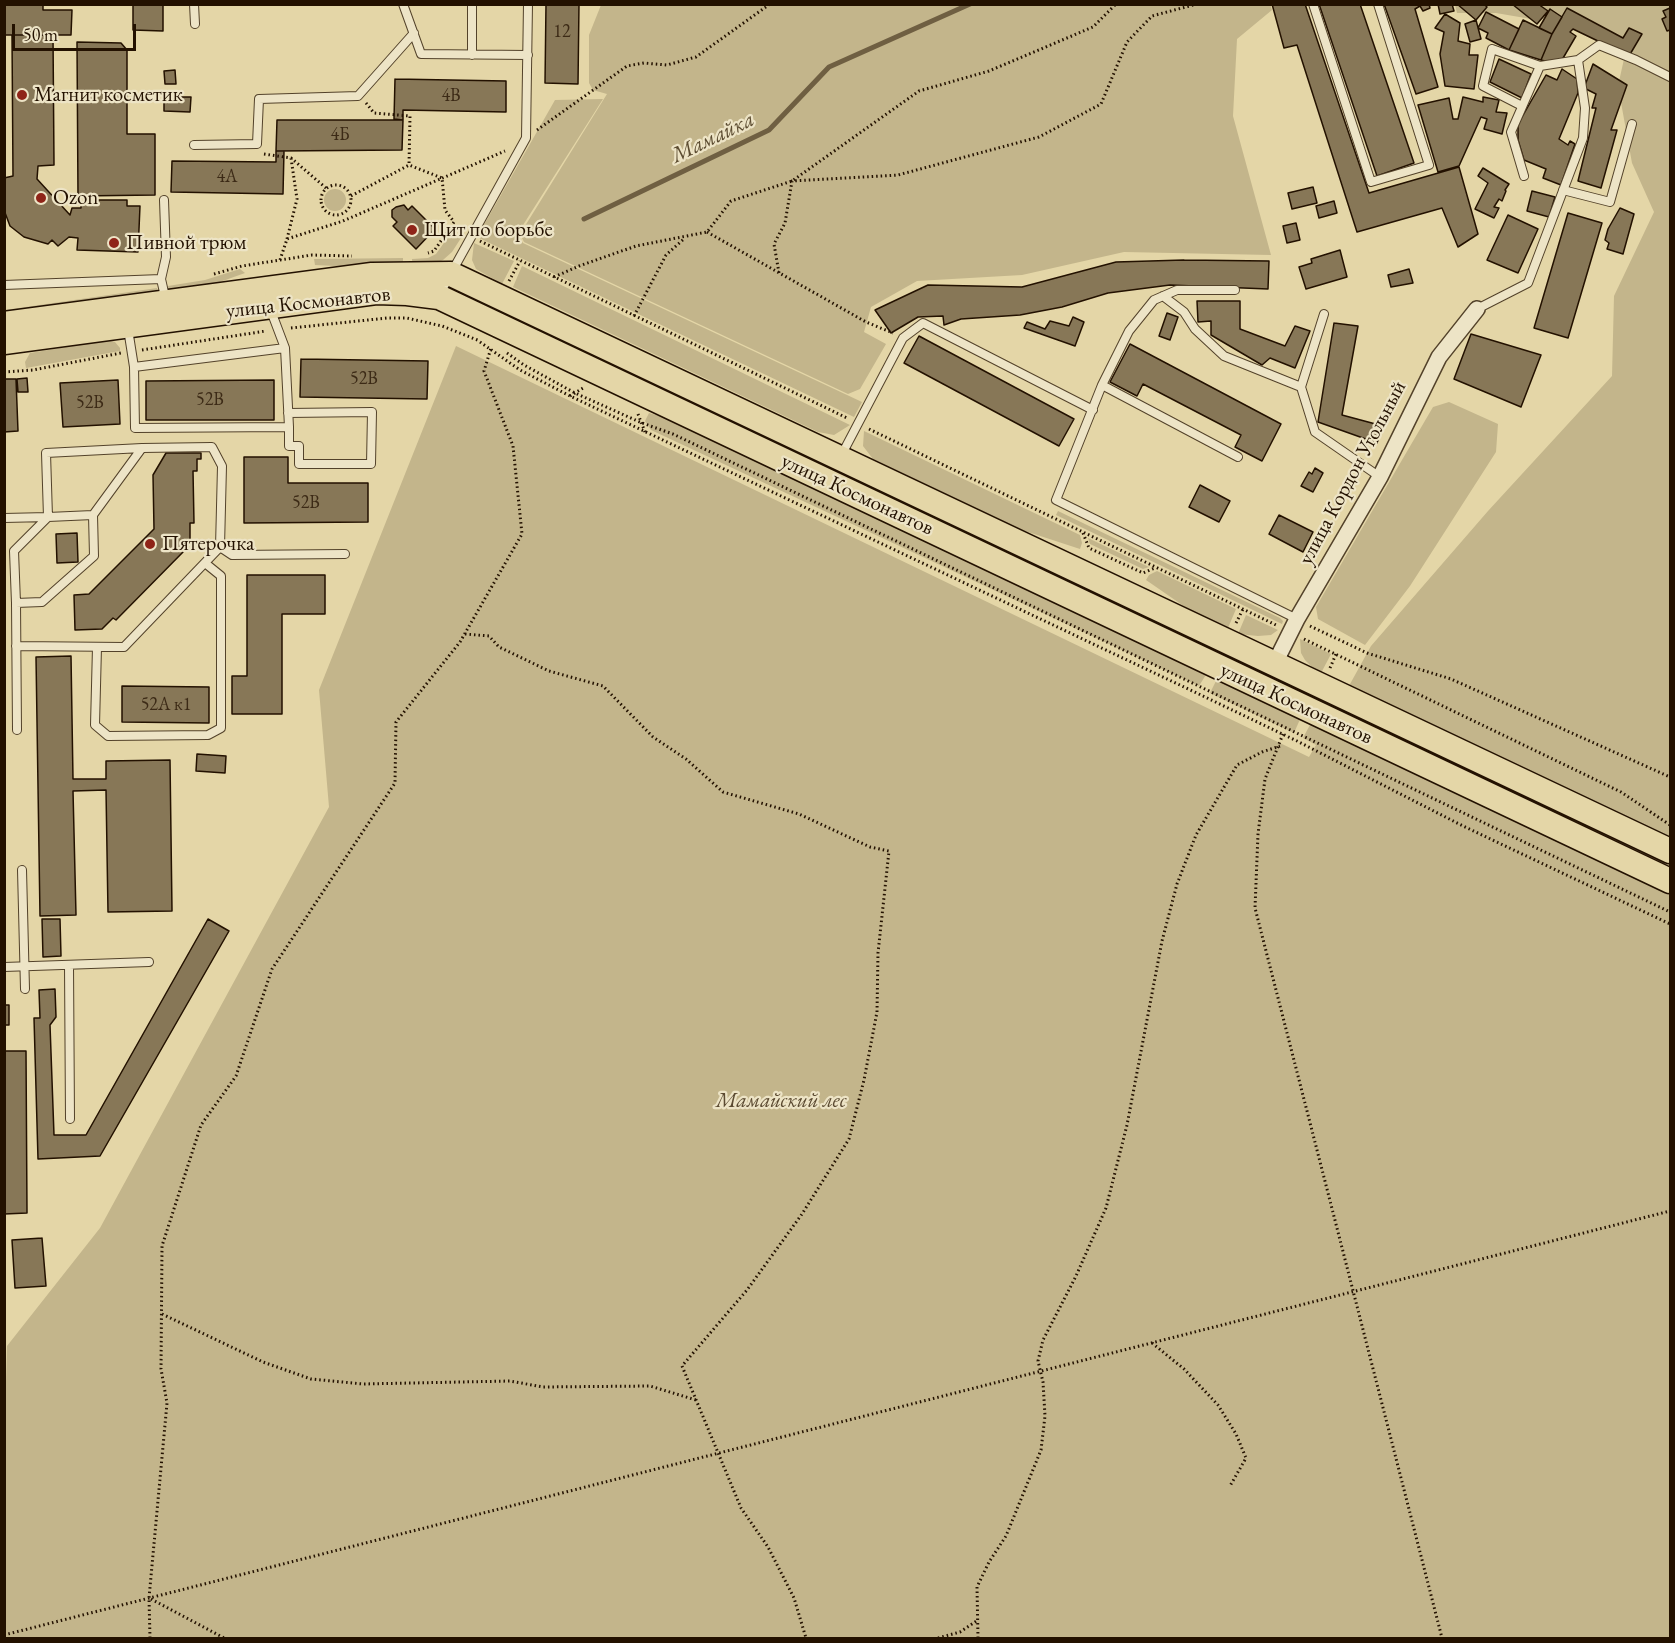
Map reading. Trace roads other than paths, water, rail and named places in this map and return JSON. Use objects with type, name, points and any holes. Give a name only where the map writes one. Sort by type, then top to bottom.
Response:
[{"type":"main road","name":"улица Космонавтов","points":[[7,339],[163,290],[372,275],[451,274],[1671,851]]},
{"type":"main road","name":"улица Космонавтов","points":[[7,339],[127,325],[273,316],[376,292],[438,297],[1671,880]]},
{"type":"street","name":"улица Кордон Угольный","points":[[1275,663],[1380,477],[1439,357],[1477,309]]},
{"type":"lane","points":[[194,4],[195,24]]},
{"type":"lane","points":[[403,4],[421,54],[528,55]]},
{"type":"lane","points":[[472,4],[472,54]]},
{"type":"lane","points":[[438,297],[526,138],[528,4]]},
{"type":"lane","points":[[1313,4],[1371,182],[1429,165],[1378,4]]},
{"type":"lane","points":[[194,145],[257,144],[259,99],[358,96],[414,33]]},
{"type":"lane","points":[[1522,106],[1483,86],[1492,50],[1540,66],[1578,60],[1599,45],[1671,77]]},
{"type":"lane","points":[[1477,309],[1528,283],[1583,138],[1586,108],[1578,60]]},
{"type":"lane","points":[[1524,176],[1511,132],[1540,66]]},
{"type":"lane","points":[[1563,190],[1610,202],[1632,124]]},
{"type":"lane","points":[[4,285],[163,290],[166,257],[164,200]]},
{"type":"lane","points":[[1235,290],[1177,290],[1154,300],[1129,331],[1102,386],[1056,500],[1294,626]]},
{"type":"lane","points":[[1163,297],[1184,312],[1195,329],[1224,356],[1301,387]]},
{"type":"lane","points":[[1324,314],[1301,387],[1315,432],[1380,477]]},
{"type":"lane","points":[[273,316],[285,348],[289,446],[299,446],[299,464],[371,464],[372,412],[288,413]]},
{"type":"lane","points":[[840,457],[903,338],[923,323],[1093,410]]},
{"type":"lane","points":[[127,325],[134,367],[135,428],[289,427]]},
{"type":"lane","points":[[134,367],[285,348]]},
{"type":"lane","points":[[1102,386],[1238,457]]},
{"type":"lane","points":[[16,646],[124,647],[220,547],[222,466],[212,447],[46,453],[48,517],[14,550],[16,730]]},
{"type":"lane","points":[[16,603],[42,602],[94,556],[93,515],[142,448]]},
{"type":"lane","points":[[4,518],[93,515]]},
{"type":"lane","points":[[220,547],[232,555],[345,554]]},
{"type":"lane","points":[[97,647],[95,725],[108,736],[208,735],[221,728],[221,576],[205,563]]},
{"type":"lane","points":[[22,870],[25,989]]},
{"type":"lane","points":[[4,967],[149,962]]},
{"type":"lane","points":[[69,965],[70,1119]]},
{"type":"waterway","name":"Мамайка","points":[[584,219],[769,130],[829,67],[970,4]]},
{"type":"place","name":"Магнит косметик","points":[[22,95]]},
{"type":"place","name":"Ozon","points":[[41,198]]},
{"type":"place","name":"Щит по борьбе","points":[[412,230]]},
{"type":"place","name":"Пивной трюм","points":[[114,243]]},
{"type":"place","name":"Пятерочка","points":[[150,544]]},
{"type":"park label","name":"Мамайский лес","points":[[781,1101]]}]
